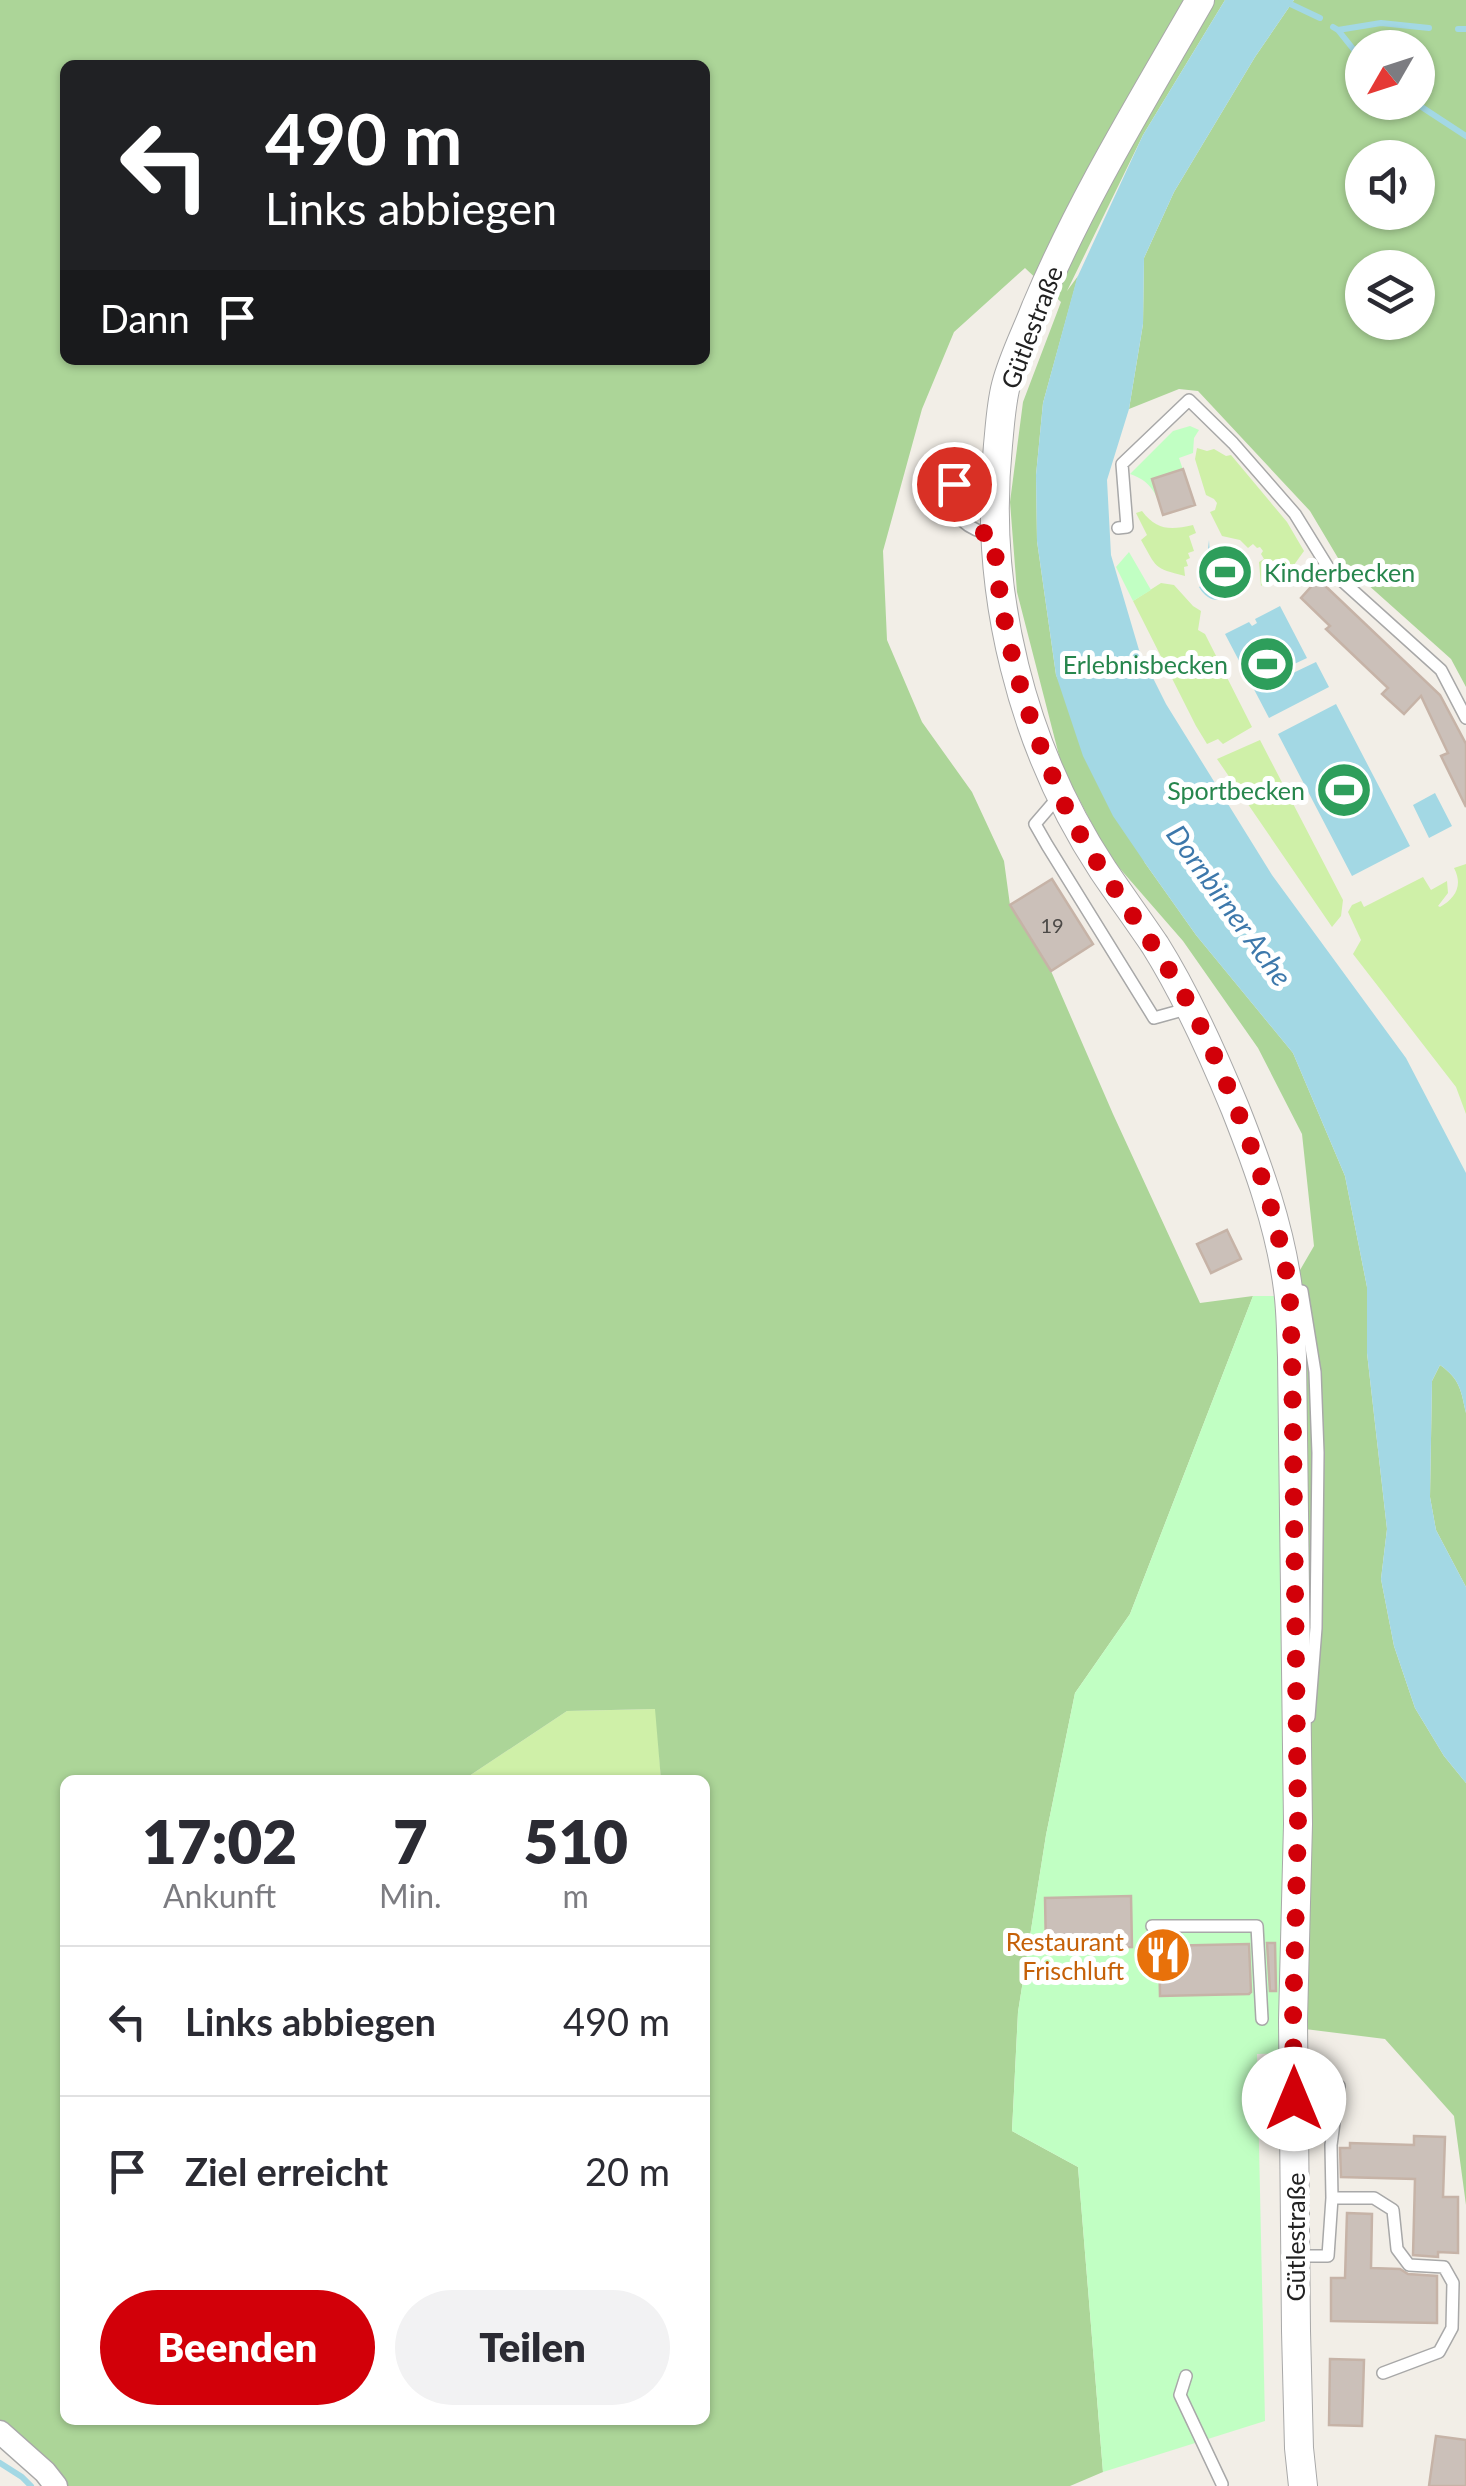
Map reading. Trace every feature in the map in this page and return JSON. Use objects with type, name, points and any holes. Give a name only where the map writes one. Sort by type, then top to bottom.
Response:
[{"type":"street","name":"Gütlestraße","points":[[1200,0],[1054,263],[1017,352],[1006,386],[996,470],[994,535],[1000,591],[1017,673],[1040,746],[1070,818],[1156,946],[1224,1080],[1273,1216],[1288,1289],[1298,1824],[1293,2020],[1295,2256],[1303,2486]]},
{"type":"street","points":[[0,2432],[56,2486]]},
{"type":"lane","points":[[1118,528],[1127,527],[1122,464],[1188,400],[1233,443],[1295,514],[1329,569],[1441,670],[1466,718]]},
{"type":"lane","points":[[994,535],[966,524],[951,504],[954,484],[961,476],[971,470],[996,470]]},
{"type":"lane","points":[[1060,795],[1034,824],[1154,1018],[1190,1008]]},
{"type":"lane","points":[[1152,1926],[1258,1926],[1262,2019]]},
{"type":"lane","points":[[1295,2256],[1328,2256],[1331,2144],[1339,2086]]},
{"type":"lane","points":[[1332,2198],[1374,2198],[1394,2210],[1396,2249],[1409,2266],[1444,2267],[1453,2283],[1452,2328],[1439,2352],[1383,2372]]},
{"type":"lane","points":[[1186,2376],[1180,2395],[1222,2484]]},
{"type":"green space","points":[[0,0],[1225,0],[1143,135],[1067,291],[1078,276],[1043,403],[1036,475],[1037,541],[1056,675],[1145,863],[1196,935],[1293,1053],[1345,1176],[1367,1287],[1367,1353],[1387,1529],[1381,1579],[1394,1646],[1415,1708],[1444,1756],[1466,1783],[1466,2205],[1454,2116],[1385,2039],[1289,2027],[1285,1296],[1314,1246],[1302,1134],[1258,1048],[1183,941],[1109,856],[1062,767],[1017,592],[1010,502],[1023,402],[1061,302],[1025,268],[954,332],[922,409],[883,551],[887,640],[922,722],[972,792],[1004,861],[1010,905],[1051,971],[1200,1303],[1253,1296],[1130,1614],[1075,1693],[1046,1835],[1018,2012],[1012,2131],[1078,2167],[1103,2472],[1070,2486],[67,2486],[0,2438]]},
{"type":"green space","points":[[1294,0],[1466,0],[1466,687],[1451,659],[1338,558],[1310,511],[1198,391],[1179,389],[1129,409],[1143,324],[1144,258],[1174,192]]},
{"type":"green space","points":[[1190,426],[1199,430],[1193,453],[1179,458],[1195,505],[1163,515],[1152,489],[1130,474],[1173,431]]},
{"type":"green space","points":[[1197,448],[1231,455],[1287,522],[1304,551],[1286,576],[1274,575],[1261,586],[1259,562],[1264,559],[1260,547],[1253,544],[1248,548],[1240,540],[1222,536],[1210,512],[1217,503],[1206,495],[1195,459]]},
{"type":"green space","points":[[1142,511],[1165,527],[1193,525],[1196,533],[1189,536],[1194,551],[1188,553],[1185,576],[1154,562],[1141,540],[1147,535],[1136,513]]},
{"type":"green space","points":[[1129,552],[1151,590],[1133,601],[1116,567]]},
{"type":"green space","points":[[1161,583],[1174,585],[1201,611],[1198,630],[1205,634],[1252,727],[1223,744],[1218,739],[1207,744],[1133,601]]},
{"type":"green space","points":[[1260,740],[1343,900],[1341,916],[1332,927],[1217,759]]},
{"type":"green space","points":[[1466,864],[1466,1114],[1456,1087],[1353,954],[1361,940],[1348,912],[1352,905],[1361,901],[1364,907],[1423,877],[1431,890],[1447,881],[1448,893],[1440,907],[1456,890],[1454,868]]},
{"type":"green space","points":[[1253,1296],[1285,1296],[1290,2053],[1257,2054],[1265,2421],[1103,2472],[1078,2167],[1012,2131],[1018,2012],[1046,1835],[1075,1693],[1130,1614]]},
{"type":"green space","points":[[1440,1365],[1459,1386],[1466,1413],[1466,1587],[1436,1530],[1430,1497],[1432,1381]]},
{"type":"green space","points":[[656,1709],[661,1775],[471,1775],[567,1711]]},
{"type":"water","name":"Dornbirner Ache","points":[[1225,0],[1294,0],[1174,192],[1144,258],[1143,324],[1129,409],[1107,480],[1111,555],[1139,650],[1166,704],[1272,875],[1406,1058],[1466,1173],[1466,1413],[1459,1386],[1440,1365],[1432,1381],[1430,1497],[1436,1530],[1466,1587],[1466,1783],[1444,1756],[1415,1708],[1394,1646],[1381,1579],[1387,1529],[1367,1353],[1367,1287],[1345,1176],[1293,1053],[1196,935],[1145,863],[1113,816],[1083,756],[1056,675],[1037,541],[1036,475],[1043,403],[1077,278],[1143,135]]},
{"type":"water","name":"Kinderbecken","points":[[1209,540],[1210,555],[1214,554],[1230,570],[1240,564],[1244,574],[1241,587],[1220,600],[1209,597],[1199,587],[1208,582],[1204,559]]},
{"type":"water","name":"Erlebnisbecken","points":[[1280,606],[1307,658],[1290,666],[1293,673],[1316,662],[1329,687],[1269,718],[1225,634],[1249,622],[1252,626],[1257,623],[1255,619]]},
{"type":"water","name":"Sportbecken","points":[[1336,704],[1410,846],[1352,876],[1278,734]]},
{"type":"water","points":[[1435,793],[1452,826],[1429,838],[1413,805]]},
{"type":"building","points":[[1183,469],[1195,505],[1163,515],[1152,479]]},
{"type":"building","points":[[1318,579],[1440,695],[1466,744],[1466,807],[1441,756],[1448,753],[1421,696],[1404,714],[1382,694],[1388,688],[1326,629],[1330,626],[1301,598]]},
{"type":"building","points":[[1052,879],[1093,944],[1051,971],[1010,905]]},
{"type":"building","points":[[1227,1230],[1241,1259],[1211,1273],[1197,1244]]},
{"type":"building","points":[[1131,1896],[1132,1947],[1046,1949],[1045,1898]]},
{"type":"building","points":[[1267,1943],[1275,1943],[1276,1991],[1270,1991]]},
{"type":"building","points":[[1249,1944],[1249,1994],[1160,1996],[1159,1946]]},
{"type":"building","points":[[1414,2136],[1445,2137],[1443,2197],[1458,2197],[1458,2253],[1438,2252],[1438,2257],[1413,2255],[1415,2179],[1341,2177],[1340,2148],[1350,2148],[1350,2143],[1414,2145]]},
{"type":"building","points":[[1347,2213],[1372,2214],[1371,2268],[1437,2276],[1437,2323],[1331,2321],[1331,2278],[1345,2278]]},
{"type":"building","points":[[1330,2359],[1364,2360],[1362,2426],[1329,2425]]},
{"type":"building","points":[[1436,2436],[1466,2440],[1466,2486],[1429,2486]]},
{"type":"waterway","points":[[1282,0],[1320,18]]},
{"type":"waterway","points":[[1338,30],[1381,23],[1429,28]]},
{"type":"waterway","points":[[1333,27],[1345,39]]},
{"type":"waterway","points":[[1458,29],[1466,29]]},
{"type":"waterway","points":[[1435,116],[1466,136]]},
{"type":"waterway","points":[[0,2463],[31,2486]]},
{"type":"place","name":"Kinderbecken","points":[[1225,572]]},
{"type":"place","name":"Erlebnisbecken","points":[[1267,664]]},
{"type":"place","name":"Sportbecken","points":[[1344,790]]},
{"type":"place","name":"Restaurant Frischluft","points":[[1163,1955]]},
{"type":"route","points":[[954,484],[951,504],[956,514],[977,531],[994,535],[1008,639],[1017,673],[1040,746],[1070,818],[1156,946],[1196,1018],[1250,1146],[1273,1216],[1288,1289],[1292,1357],[1298,1824],[1294,2099]]}]
